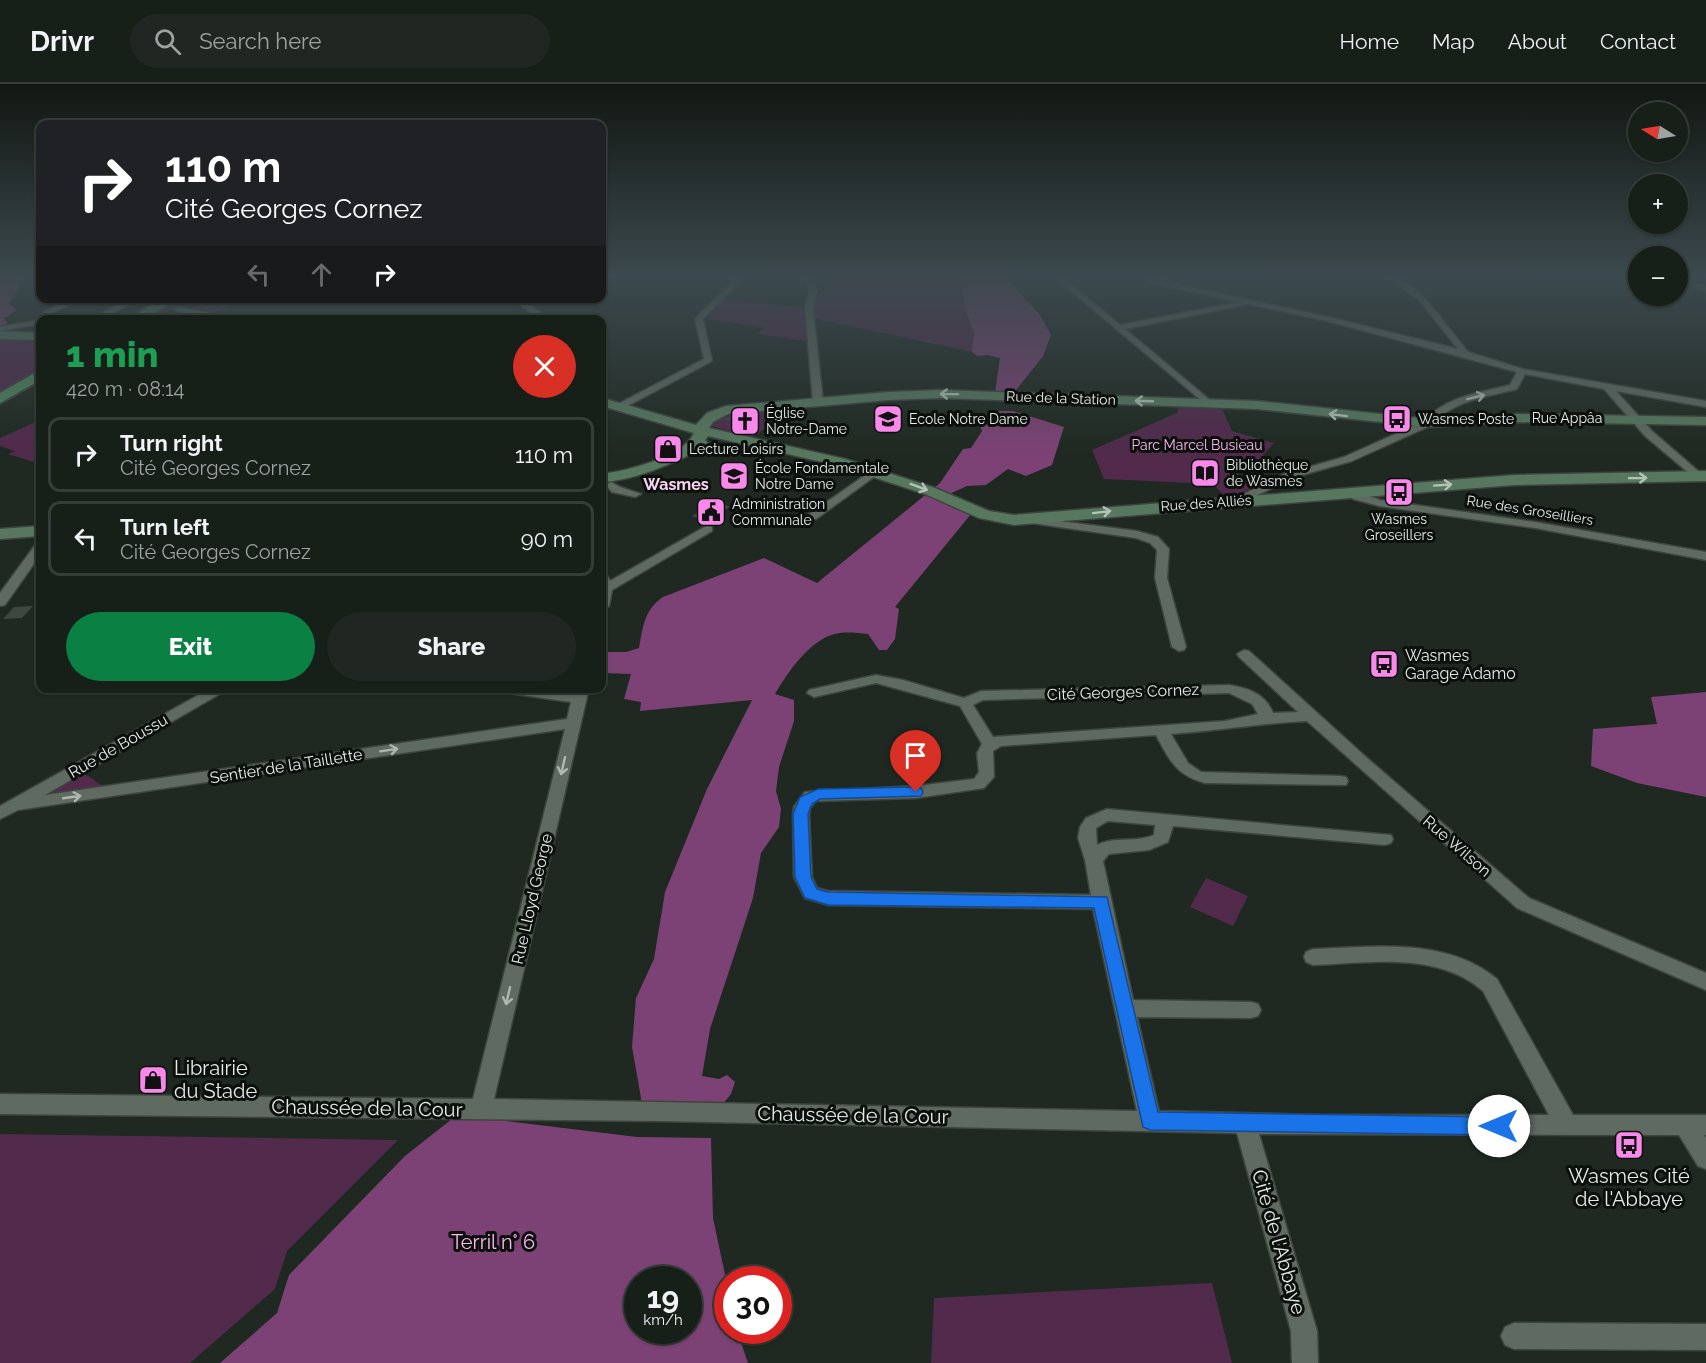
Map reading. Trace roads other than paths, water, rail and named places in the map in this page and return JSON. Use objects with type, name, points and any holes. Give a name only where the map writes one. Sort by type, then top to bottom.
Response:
[{"type":"main road","points":[[0,399],[36,376]]},
{"type":"street","points":[[619,407],[707,361],[709,359],[703,335]]},
{"type":"street","points":[[811,335],[818,402]]},
{"type":"street","points":[[1129,335],[1208,403]]},
{"type":"street","points":[[1394,335],[1522,371],[1706,404]]},
{"type":"street","points":[[1450,335],[1465,354]]},
{"type":"street","points":[[1249,500],[1248,496],[1288,477],[1348,459],[1428,423],[1435,413],[1451,404],[1514,387],[1522,371]]},
{"type":"street","points":[[1607,386],[1638,420],[1638,424],[1664,448],[1703,476]]},
{"type":"street","name":"Rue de la Station","points":[[702,427],[717,413],[726,410],[942,394],[1267,406],[1428,423]]},
{"type":"street","name":"Rue des Alliés","points":[[606,403],[874,472],[944,497],[985,515],[1028,520],[1249,500],[1522,480],[1703,476]]},
{"type":"street","name":"Rue Appâa","points":[[1428,423],[1518,418],[1706,421]]},
{"type":"street","points":[[690,449],[701,436],[702,427]]},
{"type":"street","points":[[611,481],[636,475],[645,468],[720,434]]},
{"type":"street","points":[[812,517],[874,472]]},
{"type":"street","name":"Rue des Groseilliers","points":[[1350,492],[1357,497],[1379,503],[1535,525],[1706,556]]},
{"type":"street","points":[[1028,520],[1137,535],[1160,544],[1163,549],[1161,578],[1179,647]]},
{"type":"street","points":[[606,581],[708,529]]},
{"type":"street","points":[[0,534],[36,531]]},
{"type":"street","points":[[0,602],[36,552]]},
{"type":"street","name":"Rue Wilson","points":[[1244,654],[1310,716],[1523,903],[1706,982]]},
{"type":"street","points":[[814,693],[876,680],[898,683],[965,703],[990,744]]},
{"type":"street","name":"Cité Georges Cornez","points":[[965,703],[981,696],[1229,689],[1240,691],[1255,700],[1266,710],[1263,718]]},
{"type":"street","name":"Rue de Boussu","points":[[7,809],[214,693]]},
{"type":"street","name":"Rue Lloyd George","points":[[481,1109],[581,693]]},
{"type":"street","points":[[1101,902],[828,898],[811,893],[803,877],[802,807],[811,796],[916,792],[978,784],[988,775],[984,753],[990,744],[1006,740],[1225,726],[1263,718],[1310,716]]},
{"type":"street","name":"Sentier de la Taillette","points":[[7,809],[574,723]]},
{"type":"street","points":[[1161,730],[1183,768],[1191,776],[1340,781]]},
{"type":"street","points":[[1150,1121],[1101,902],[1094,860],[1087,838],[1086,829],[1090,822],[1107,815],[1385,839]]},
{"type":"street","points":[[1094,860],[1104,848],[1149,844],[1162,838],[1164,824],[1172,820]]},
{"type":"street","points":[[1313,957],[1420,956],[1457,965],[1484,977],[1567,1126]]},
{"type":"street","points":[[1125,1008],[1251,1010]]},
{"type":"street","name":"Chaussée de la Cour","points":[[0,1104],[481,1109],[1150,1121],[1567,1126],[1706,1125]]},
{"type":"street","name":"Cité de l'Abbaye","points":[[1245,1122],[1304,1331],[1305,1363]]},
{"type":"street","points":[[1684,1124],[1706,1158]]},
{"type":"street","points":[[1514,1336],[1706,1337]]},
{"type":"place","name":"Ecole Notre Dame","points":[[888,419]]},
{"type":"place","name":"Wasmes Poste","points":[[1397,419]]},
{"type":"place","name":"Église Notre-Dame","points":[[745,421]]},
{"type":"place","name":"Lecture Loisirs","points":[[668,449]]},
{"type":"place","name":"Bibliothèque de Wasmes","points":[[1205,473]]},
{"type":"place","name":"École Fondamentale Notre Dame","points":[[734,476]]},
{"type":"place","name":"Wasmes Groseillers","points":[[1399,492]]},
{"type":"place","name":"Administration Communale","points":[[711,512]]},
{"type":"place","name":"Wasmes Garage Adamo","points":[[1384,664]]},
{"type":"place","name":"Librairie du Stade","points":[[153,1080]]},
{"type":"place","name":"Wasmes Cité de l'Abbaye","points":[[1629,1145]]},
{"type":"district","name":"Wasmes","points":[[676,484]]},
{"type":"park label","name":"Parc Marcel Busieau","points":[[1197,445]]},
{"type":"park label","name":"Terril n° 6","points":[[493,1242]]}]
